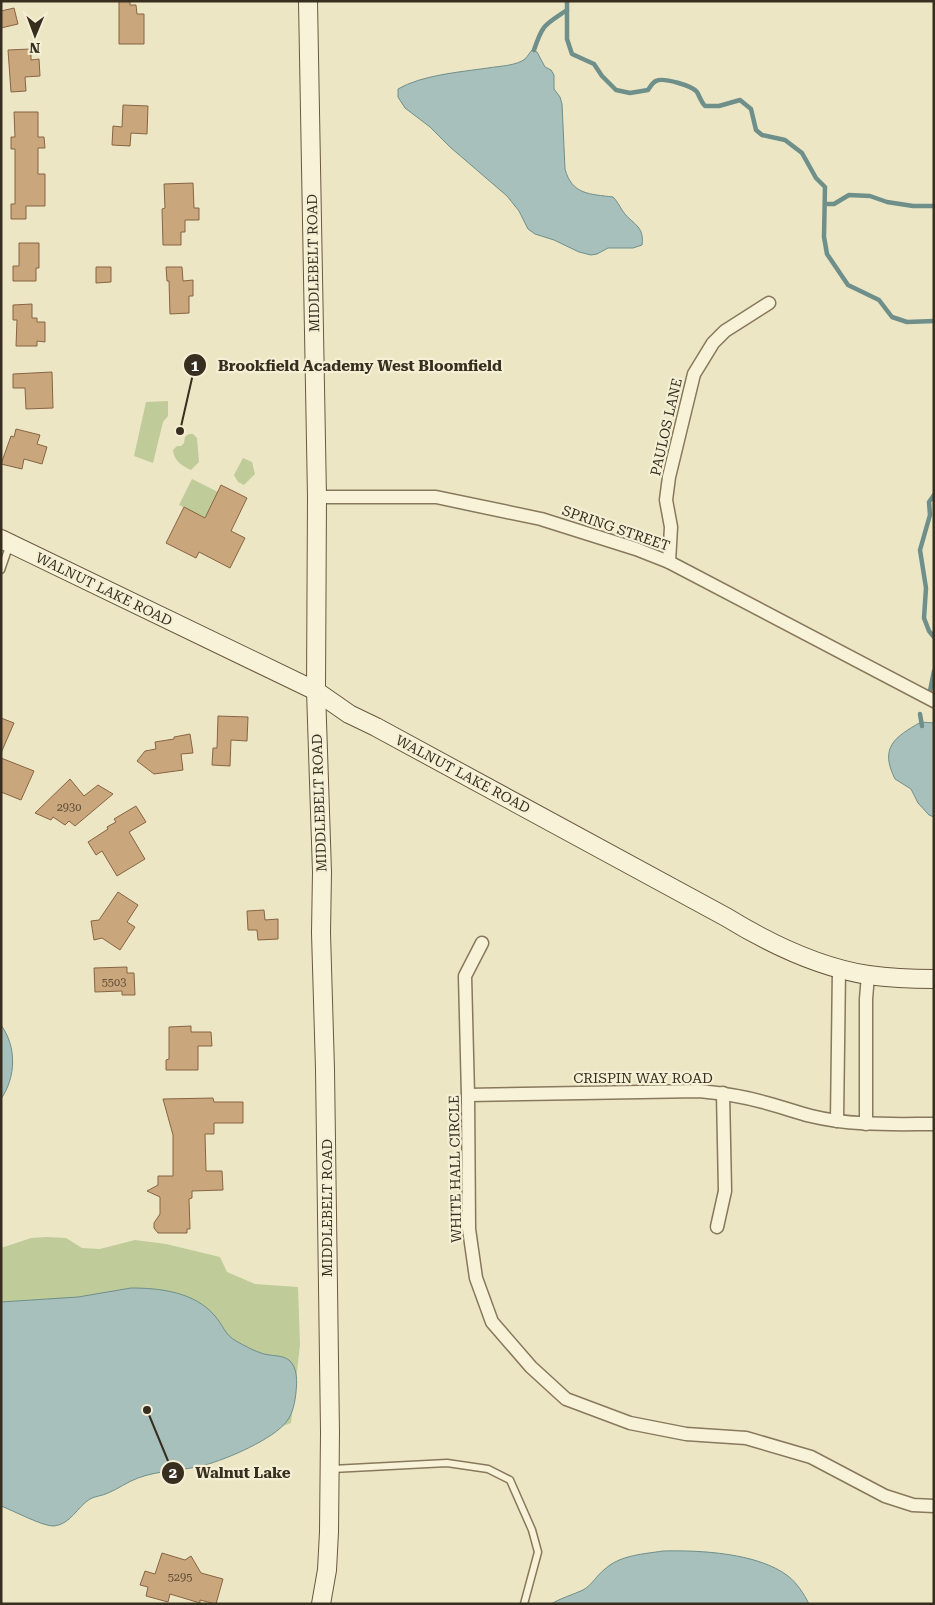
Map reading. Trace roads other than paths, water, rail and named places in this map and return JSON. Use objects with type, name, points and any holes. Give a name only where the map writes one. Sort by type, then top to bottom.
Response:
[{"type":"street","name":"MIDDLEBELT ROAD","points":[[308,1],[317,497],[316,691],[326,1069],[330,1470],[327,1570],[321,1604]]},
{"type":"street","name":"PAULOS LANE","points":[[669,562],[671,527],[666,500],[669,477],[694,374],[713,343],[725,331],[769,304]]},
{"type":"street","name":"SPRING STREET","points":[[317,497],[436,497],[540,518],[636,549],[669,562],[934,701]]},
{"type":"street","name":"WALNUT LAKE ROAD","points":[[6,541],[316,691],[348,714],[376,727],[794,954],[839,969],[868,975],[908,979],[934,979]]},
{"type":"street","name":"WHITE HALL CIRCLE","points":[[482,943],[465,976],[469,1229],[476,1278],[492,1322],[531,1367],[566,1399],[630,1423],[686,1434],[746,1438],[811,1457],[885,1496],[914,1505],[934,1506]]},
{"type":"street","points":[[837,1121],[839,969]]},
{"type":"street","points":[[866,1124],[866,998],[868,975]]},
{"type":"street","name":"CRISPIN WAY ROAD","points":[[468,1095],[699,1091],[723,1093],[763,1102],[811,1117],[837,1121],[866,1124],[934,1124]]},
{"type":"street","points":[[717,1228],[725,1191],[723,1093]]},
{"type":"lane","points":[[1,570],[6,541]]},
{"type":"lane","points":[[330,1470],[447,1463],[488,1470],[510,1480],[532,1530],[538,1552],[524,1604]]},
{"type":"water","points":[[532,50],[537,52],[545,67],[551,70],[554,75],[554,89],[560,97],[562,104],[565,169],[568,178],[572,184],[583,192],[613,197],[639,229],[642,245],[633,248],[608,248],[591,255],[535,234],[528,229],[519,211],[507,196],[450,147],[430,127],[405,108],[398,97],[398,89],[418,80],[512,64],[525,59]]},
{"type":"water","points":[[921,722],[934,723],[934,817],[929,815],[918,803],[911,789],[895,779],[890,768],[889,751],[892,744],[897,738]]},
{"type":"water","points":[[1,1025],[10,1043],[13,1062],[10,1081],[1,1099]]},
{"type":"water","points":[[131,1288],[154,1289],[176,1293],[198,1301],[218,1319],[224,1330],[236,1341],[260,1353],[280,1356],[289,1360],[294,1367],[297,1380],[294,1403],[289,1418],[272,1435],[249,1448],[225,1458],[197,1467],[146,1475],[106,1494],[92,1498],[60,1525],[49,1526],[1,1506],[1,1302],[78,1297]]},
{"type":"water","points":[[663,1551],[711,1552],[761,1562],[776,1568],[788,1576],[800,1589],[809,1604],[551,1604],[583,1590],[611,1564],[633,1556]]},
{"type":"waterway","points":[[567,1],[567,39],[572,54],[594,64],[602,76],[616,90],[630,93],[648,90],[655,82],[665,80],[690,87],[697,92],[705,106],[719,106],[740,100],[751,109],[756,130],[762,135],[785,140],[802,153],[816,178],[825,187],[824,237],[827,254],[848,285],[879,300],[892,317],[907,322],[934,321]]},
{"type":"waterway","points":[[534,50],[543,29],[567,10]]},
{"type":"waterway","points":[[825,204],[834,204],[849,195],[870,196],[887,202],[913,206],[934,206]]},
{"type":"waterway","points":[[934,495],[929,502],[930,515],[920,550],[926,588],[924,618],[929,631],[934,637]]},
{"type":"waterway","points":[[930,691],[934,671]]},
{"type":"waterway","points":[[920,714],[922,726]]},
{"type":"place","name":"Brookfield Academy West Bloomfield","points":[[180,431]]},
{"type":"place","name":"Walnut Lake","points":[[147,1410]]}]
